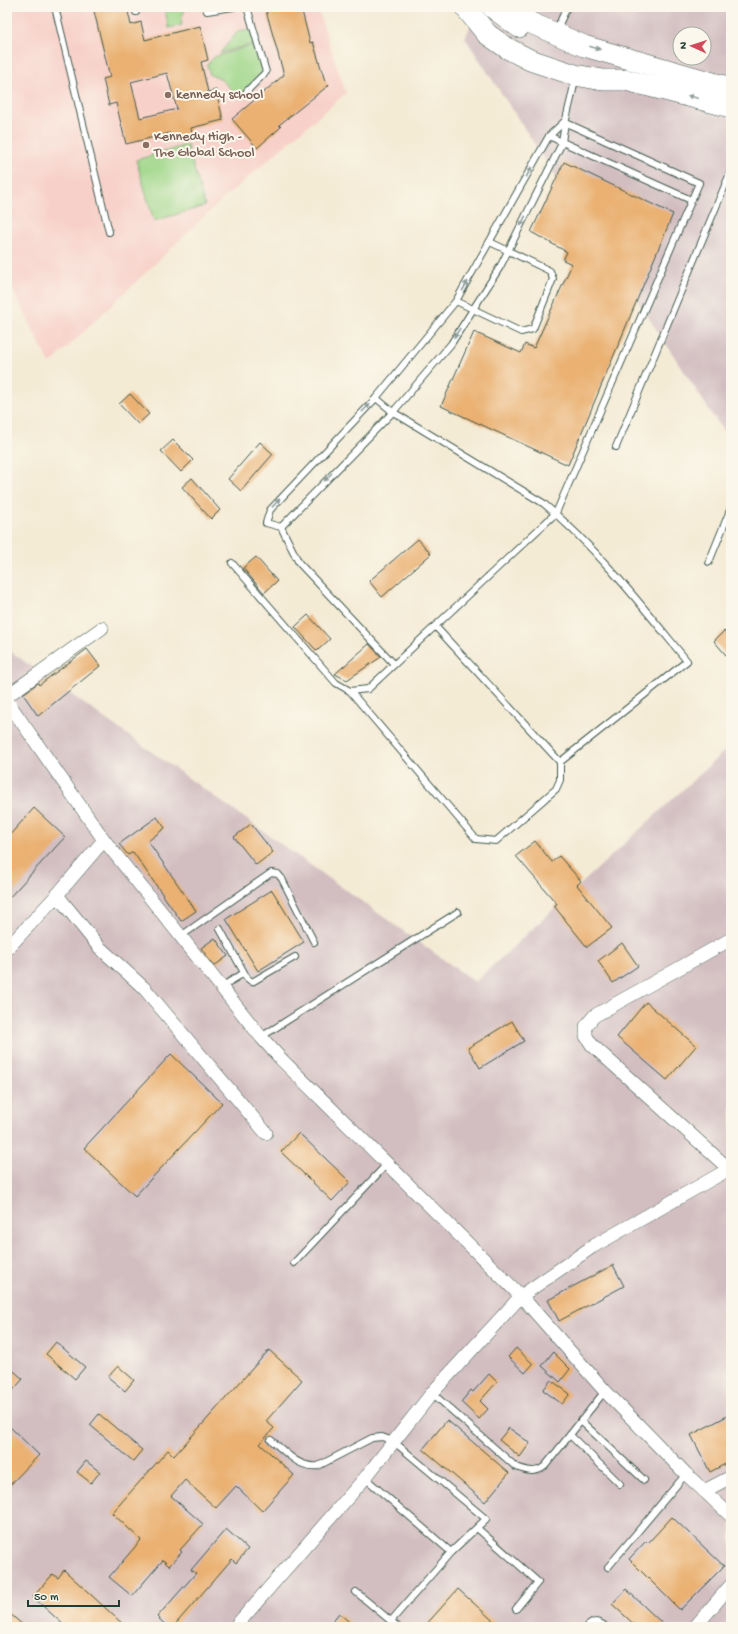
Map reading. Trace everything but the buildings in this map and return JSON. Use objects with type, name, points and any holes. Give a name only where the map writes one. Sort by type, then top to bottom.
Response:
[{"type":"main road","points":[[465,7],[487,34],[507,48],[530,60],[575,75],[603,80],[626,80]]},
{"type":"main road","points":[[480,7],[499,28],[525,45],[598,67],[626,80],[731,107]]},
{"type":"main road","points":[[492,7],[529,34],[547,41],[564,38]]},
{"type":"main road","points":[[510,7],[531,23],[564,38],[731,88]]},
{"type":"street","points":[[7,696],[102,628]]},
{"type":"street","points":[[7,701],[104,840],[261,1037],[281,1059],[521,1296],[605,1391],[686,1474],[731,1516]]},
{"type":"street","points":[[7,949],[57,895],[104,840]]},
{"type":"street","points":[[57,895],[98,947],[144,988],[266,1133]]},
{"type":"street","points":[[235,1627],[364,1478],[432,1393],[521,1296],[592,1247],[730,1169],[592,1045],[586,1036],[586,1026],[594,1016],[731,939]]},
{"type":"street","points":[[704,1491],[731,1477]]},
{"type":"street","points":[[695,1627],[731,1585]]},
{"type":"lane","points":[[55,7],[109,232]]},
{"type":"lane","points":[[206,7],[207,11],[233,7]]},
{"type":"lane","points":[[247,7],[266,72],[247,91]]},
{"type":"lane","points":[[564,38],[567,7]]},
{"type":"lane","points":[[280,527],[393,412],[450,344],[473,309],[500,267],[562,143],[564,122],[571,103],[575,75]]},
{"type":"lane","points":[[394,664],[299,563],[280,527],[266,523],[270,510],[376,398],[456,301],[549,136],[564,122]]},
{"type":"lane","points":[[350,691],[368,688],[556,513],[699,183],[564,122]]},
{"type":"lane","points":[[549,136],[691,200]]},
{"type":"lane","points":[[616,447],[731,171]]},
{"type":"lane","points":[[456,301],[521,332],[533,329],[553,279],[550,271],[490,242]]},
{"type":"lane","points":[[376,398],[393,412],[543,503],[556,513],[614,571],[687,661],[560,762]]},
{"type":"lane","points":[[709,562],[731,508]]},
{"type":"lane","points":[[232,563],[336,683],[350,691],[476,839],[496,841],[556,789],[560,780],[560,762],[435,626]]},
{"type":"lane","points":[[181,936],[271,873],[278,874],[282,879],[314,942]]},
{"type":"lane","points":[[261,1037],[458,912]]},
{"type":"lane","points":[[220,929],[250,981],[255,982],[296,957]]},
{"type":"lane","points":[[221,987],[244,973]]},
{"type":"lane","points":[[294,1263],[388,1164]]},
{"type":"lane","points":[[432,1393],[516,1467],[530,1472],[540,1470],[545,1466],[605,1391]]},
{"type":"lane","points":[[581,1421],[644,1480]]},
{"type":"lane","points":[[570,1435],[620,1484]]},
{"type":"lane","points":[[271,1440],[301,1465],[308,1467],[318,1466],[372,1438],[382,1437],[393,1441],[486,1520],[451,1552],[391,1621]]},
{"type":"lane","points":[[608,1566],[686,1474]]},
{"type":"lane","points":[[364,1478],[451,1552]]},
{"type":"lane","points":[[477,1528],[538,1582],[516,1609]]},
{"type":"lane","points":[[356,1592],[398,1627]]},
{"type":"lane","points":[[587,1627],[595,1622],[606,1627]]},
{"type":"shaded area","name":"Kennedy High - The Global School","points":[[7,7],[317,7],[346,93],[224,198],[50,364],[7,278]]},
{"type":"shaded area","points":[[479,7],[731,7],[731,443],[465,38]]},
{"type":"shaded area","points":[[7,649],[475,982],[731,745],[731,1627],[7,1627]]},
{"type":"green space","points":[[164,7],[186,7],[181,19],[182,25],[169,28]]},
{"type":"green space","points":[[249,29],[256,43],[220,53],[238,31]]},
{"type":"green space","points":[[256,44],[263,72],[242,93],[238,95],[218,77],[210,75],[207,65],[214,57]]},
{"type":"green space","points":[[187,145],[205,206],[154,221],[136,160]]},
{"type":"place","name":"kennedy school","points":[[168,95]]},
{"type":"place","name":"Kennedy High - The Global School","points":[[146,145]]}]
